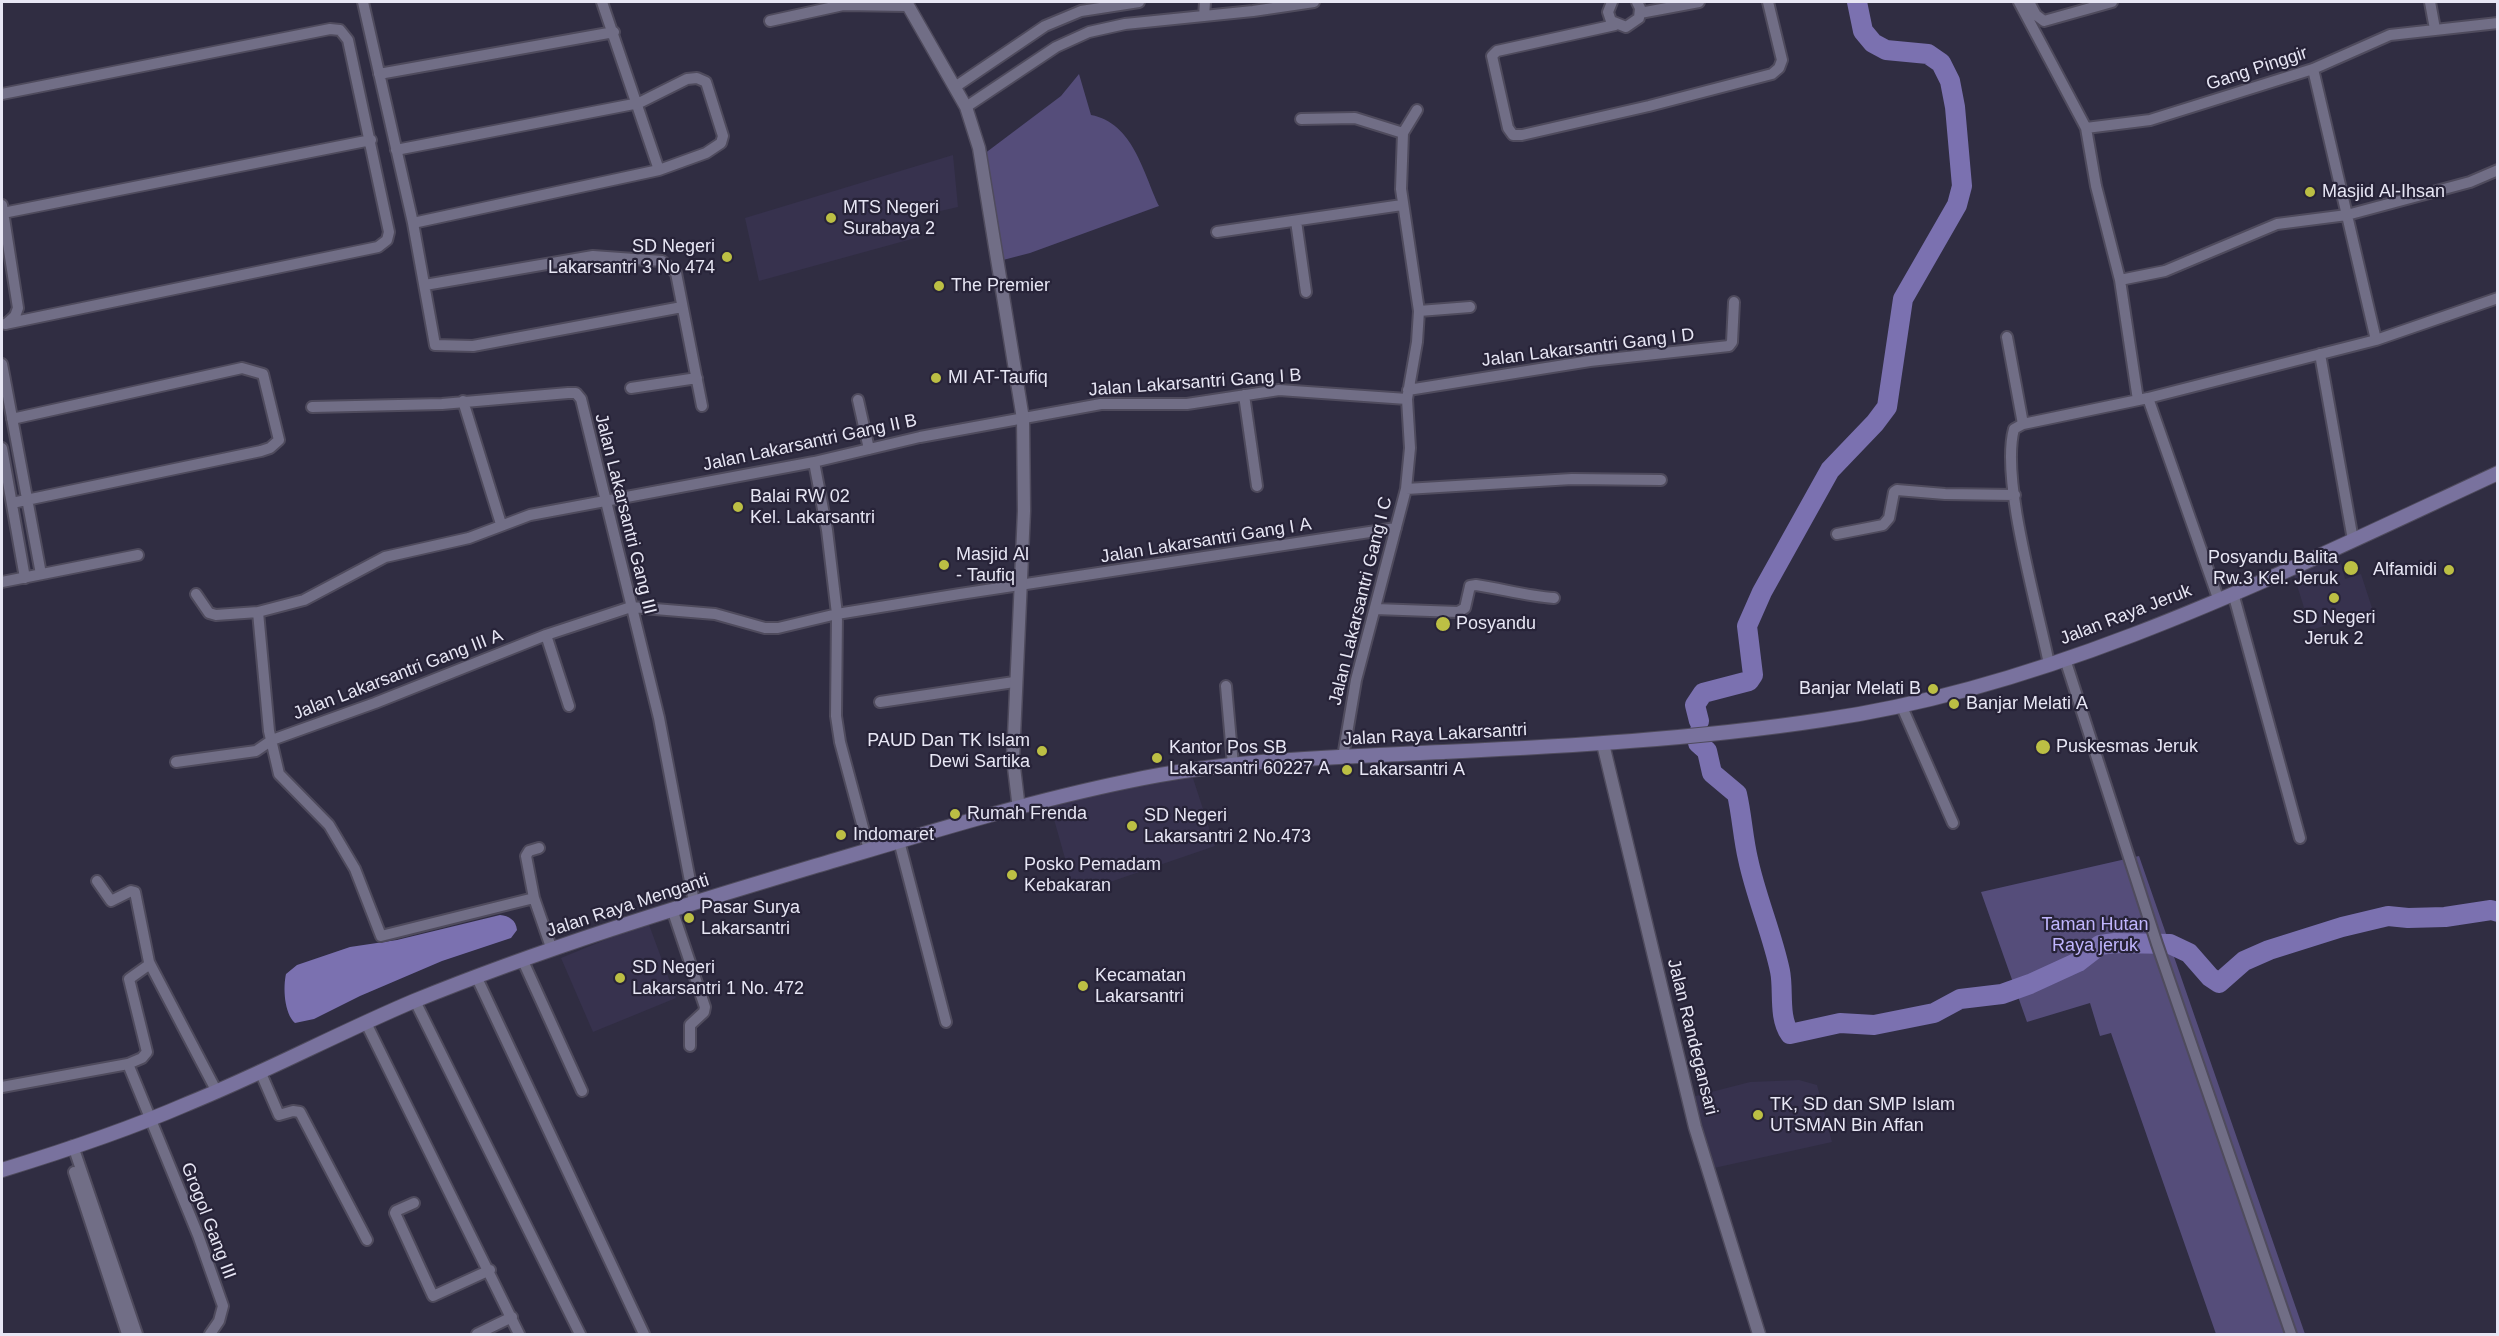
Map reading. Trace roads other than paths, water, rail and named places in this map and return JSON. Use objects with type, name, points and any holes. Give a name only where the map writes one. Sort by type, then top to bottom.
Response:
[{"type":"main road","name":"Jalan Raya Jeruk","points":[[1820,721],[1902,707],[2065,659],[2233,592],[2498,473]]},
{"type":"main road","name":"Jalan Raya Lakarsantri","points":[[1019,809],[1133,780],[1233,765],[1603,744],[1820,721]]},
{"type":"main road","name":"Jalan Raya Menganti","points":[[2,1170],[150,1119],[217,1092],[415,1001],[552,950],[694,902],[899,841],[1019,809]]},
{"type":"street","points":[[363,2],[413,223],[437,346],[473,345],[682,307]]},
{"type":"street","points":[[602,2],[639,103],[659,170]]},
{"type":"street","points":[[955,87],[1045,26],[1081,10],[1139,2]]},
{"type":"street","points":[[1204,16],[1205,2]]},
{"type":"street","points":[[966,107],[1056,47],[1089,32],[1125,24],[1314,2]]},
{"type":"street","points":[[1612,2],[1608,12],[1615,25]]},
{"type":"street","points":[[1637,2],[1640,13]]},
{"type":"street","points":[[1699,2],[1640,13],[1631,26],[1615,25],[1497,51],[1492,56],[1508,128],[1513,135],[1522,135],[1649,106],[1772,74],[1779,68],[1782,60],[1768,2]]},
{"type":"street","points":[[2019,2],[2086,128],[2101,207],[2120,280],[2143,399],[2218,598]]},
{"type":"street","points":[[2029,2],[2036,15],[2043,21],[2112,2]]},
{"type":"street","points":[[2430,2],[2435,29]]},
{"type":"street","points":[[770,21],[843,5],[907,4],[966,107],[979,148],[1023,418],[1021,586],[1014,682],[1013,759],[1019,809]]},
{"type":"street","name":"Gang Pinggir","points":[[2086,128],[2150,120],[2313,69],[2390,35],[2435,29],[2455,30],[2498,23]]},
{"type":"street","points":[[2,94],[330,29],[340,30],[348,40],[389,232],[387,240],[378,247],[3,325]]},
{"type":"street","points":[[379,74],[614,32]]},
{"type":"street","points":[[2313,69],[2376,340]]},
{"type":"street","points":[[396,150],[639,103],[687,79],[697,78],[706,82],[723,136],[718,147],[659,170],[413,223]]},
{"type":"street","points":[[1302,119],[1355,118],[1403,133],[1417,110]]},
{"type":"street","name":"Jalan Lakarsantri Gang I C","points":[[1343,757],[1356,680],[1406,489],[1410,448],[1408,394],[1419,311],[1402,205],[1403,133]]},
{"type":"street","points":[[3,325],[15,316],[18,308],[2,209],[371,140]]},
{"type":"street","points":[[2120,280],[2165,271],[2277,224],[2347,214],[2470,182],[2498,170]]},
{"type":"street","points":[[1216,231],[1402,205]]},
{"type":"street","points":[[1296,220],[1306,292]]},
{"type":"street","points":[[425,285],[592,256],[624,256],[662,261],[670,265],[676,273],[702,406]]},
{"type":"street","points":[[2049,664],[2015,495],[2010,443],[2014,429],[2023,424],[2143,399],[2376,340],[2498,298]]},
{"type":"street","name":"Jalan Lakarsantri Gang I D","points":[[1408,394],[1590,361],[1729,346],[1732,342],[1734,302]]},
{"type":"street","points":[[1419,311],[1470,307]]},
{"type":"street","points":[[2007,337],[2023,424]]},
{"type":"street","points":[[2320,354],[2353,540]]},
{"type":"street","points":[[2,364],[41,574]]},
{"type":"street","points":[[12,419],[242,368],[263,374],[279,440],[270,448],[261,451],[12,503]]},
{"type":"street","points":[[631,388],[697,378]]},
{"type":"street","name":"Jalan Lakarsantri Gang I B","points":[[1023,418],[1101,404],[1187,404],[1294,390],[1408,394]]},
{"type":"street","name":"Jalan Lakarsantri Gang III","points":[[312,407],[423,405],[576,393],[581,399],[604,502],[659,718],[694,902]]},
{"type":"street","points":[[1244,395],[1257,486]]},
{"type":"street","points":[[858,400],[869,449]]},
{"type":"street","points":[[463,401],[501,524]]},
{"type":"street","name":"Jalan Lakarsantri Gang II B","points":[[196,594],[209,614],[258,612],[304,600],[385,557],[469,538],[501,524],[556,509],[814,462],[1023,418]]},
{"type":"street","points":[[2,453],[25,578]]},
{"type":"street","points":[[814,462],[827,530],[837,614],[836,716],[838,734],[869,850]]},
{"type":"street","name":"Jalan Lakarsantri Gang I C","points":[[1406,489],[1572,479],[1661,480]]},
{"type":"street","points":[[1837,534],[1883,525],[1889,518],[1894,492],[1897,490],[1945,494],[2015,495]]},
{"type":"street","name":"Jalan Lakarsantri Gang I A","points":[[631,607],[714,614],[765,628],[788,627],[837,614],[1396,528]]},
{"type":"street","points":[[2,582],[138,555]]},
{"type":"street","points":[[1375,609],[1458,612],[1465,608],[1470,586],[1476,585],[1512,591],[1523,596],[1554,598]]},
{"type":"street","points":[[2233,592],[2300,838]]},
{"type":"street","name":"Jalan Lakarsantri Gang III A","points":[[176,762],[247,754],[272,740],[375,703],[546,635],[631,607]]},
{"type":"street","points":[[258,612],[272,740],[279,774],[329,825],[355,869],[381,936],[534,898]]},
{"type":"street","points":[[546,635],[568,706]]},
{"type":"street","points":[[2065,659],[2161,955],[2290,1335]]},
{"type":"street","points":[[880,702],[1014,682]]},
{"type":"street","points":[[1226,687],[1233,765]]},
{"type":"street","points":[[1902,707],[1953,823]]},
{"type":"street","name":"Jalan Randegansari","points":[[1603,744],[1695,1127],[1759,1335]]},
{"type":"street","points":[[899,841],[946,1022]]},
{"type":"street","points":[[539,848],[530,851],[526,856],[534,898],[552,950]]},
{"type":"street","points":[[97,881],[111,901],[132,891],[135,892],[150,964],[217,1092]]},
{"type":"street","points":[[672,909],[705,1007],[704,1012],[690,1025],[690,1046]]},
{"type":"street","points":[[523,961],[582,1090]]},
{"type":"street","points":[[2,1087],[128,1064],[142,1058],[147,1052],[129,979],[150,964]]},
{"type":"street","points":[[477,978],[644,1335]]},
{"type":"street","points":[[415,1001],[580,1335]]},
{"type":"street","points":[[366,1023],[490,1270],[519,1335]]},
{"type":"street","name":"Grogol Gang III","points":[[128,1064],[198,1235],[223,1306],[219,1321],[210,1335]]},
{"type":"street","points":[[260,1071],[279,1115],[293,1111],[300,1112],[368,1240]]},
{"type":"street","points":[[70,1147],[127,1335]]},
{"type":"street","points":[[70,1147],[137,1335]]},
{"type":"street","points":[[414,1203],[395,1213],[433,1296],[490,1270]]},
{"type":"street","points":[[477,1335],[512,1317]]},
{"type":"waterway","points":[[1699,721],[1695,705],[1703,693],[1749,681],[1753,675],[1747,626],[1762,592],[1830,470],[1875,423],[1887,407],[1903,299],[1957,205],[1962,186],[1955,107],[1950,81],[1941,63],[1928,54],[1886,50],[1873,43],[1863,31],[1857,2]]},
{"type":"waterway","points":[[1697,735],[1698,743],[1707,751],[1712,773],[1737,794],[1751,873],[1780,971],[1784,1020],[1790,1034],[1840,1023],[1874,1025],[1934,1013],[1960,999],[2002,994],[2078,962],[2100,945],[2170,944],[2189,953],[2210,977],[2219,983],[2244,961],[2269,950],[2342,927],[2388,916],[2445,917],[2491,910],[2498,912]]},
{"type":"place","name":"Masjid Al-Ihsan","points":[[2310,192]]},
{"type":"place","name":"MTS Negeri Surabaya 2","points":[[831,218]]},
{"type":"place","name":"SD Negeri Lakarsantri 3 No 474","points":[[727,257]]},
{"type":"place","name":"The Premier","points":[[939,286]]},
{"type":"place","name":"MI AT-Taufiq","points":[[936,378]]},
{"type":"place","name":"Balai RW 02 Kel. Lakarsantri","points":[[738,507]]},
{"type":"place","name":"Masjid Al - Taufiq","points":[[944,565]]},
{"type":"place","name":"Posyandu Balita Rw.3 Kel. Jeruk","points":[[2351,568]]},
{"type":"place","name":"Alfamidi","points":[[2449,570]]},
{"type":"place","name":"SD Negeri Jeruk 2","points":[[2334,598]]},
{"type":"place","name":"Posyandu","points":[[1443,624]]},
{"type":"place","name":"Banjar Melati B","points":[[1933,689]]},
{"type":"place","name":"Banjar Melati A","points":[[1954,704]]},
{"type":"place","name":"Puskesmas Jeruk","points":[[2043,747]]},
{"type":"place","name":"PAUD Dan TK Islam Dewi Sartika","points":[[1042,751]]},
{"type":"place","name":"Kantor Pos SB Lakarsantri 60227 A","points":[[1157,758]]},
{"type":"place","name":"Lakarsantri A","points":[[1347,770]]},
{"type":"place","name":"Rumah Frenda","points":[[955,814]]},
{"type":"place","name":"SD Negeri Lakarsantri 2 No.473","points":[[1132,826]]},
{"type":"place","name":"Indomaret","points":[[841,835]]},
{"type":"place","name":"Posko Pemadam Kebakaran","points":[[1012,875]]},
{"type":"place","name":"Pasar Surya Lakarsantri","points":[[689,918]]},
{"type":"place","name":"SD Negeri Lakarsantri 1 No. 472","points":[[620,978]]},
{"type":"place","name":"Kecamatan Lakarsantri","points":[[1083,986]]},
{"type":"place","name":"TK, SD dan SMP Islam UTSMAN Bin Affan","points":[[1758,1115]]},
{"type":"park label","name":"Taman Hutan Raya jeruk","points":[[2095,935]]}]
